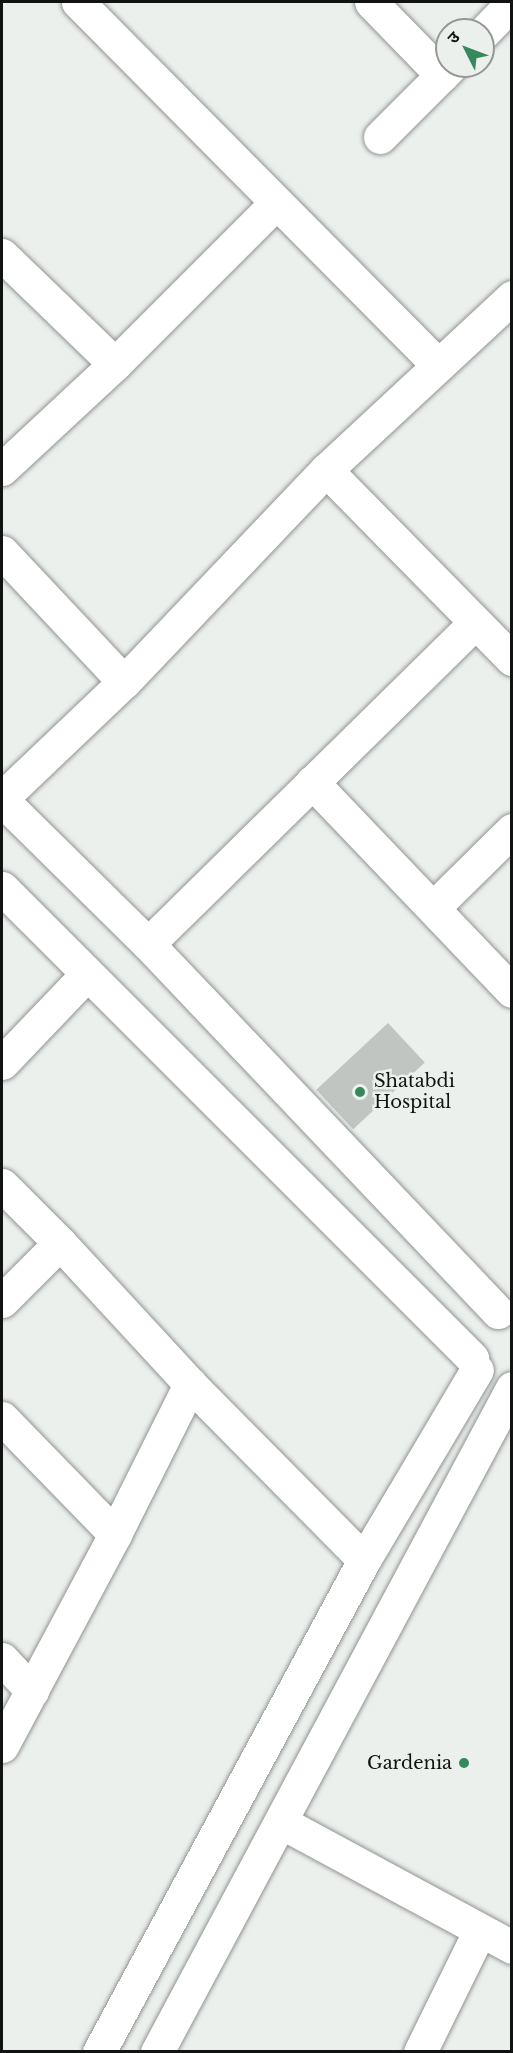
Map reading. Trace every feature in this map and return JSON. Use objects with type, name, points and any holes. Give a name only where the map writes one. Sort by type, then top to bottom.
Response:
[{"type":"street","points":[[78,2],[438,365]]},
{"type":"street","points":[[371,2],[435,59]]},
{"type":"street","points":[[495,21],[512,3]]},
{"type":"street","points":[[380,136],[439,78]]},
{"type":"street","points":[[2,470],[115,364],[276,203]]},
{"type":"street","points":[[2,255],[115,364]]},
{"type":"street","points":[[99,2052],[364,1560],[474,1364],[470,1347],[478,1325],[507,1310],[148,944],[2,799],[124,682],[327,470],[512,297]]},
{"type":"street","points":[[327,470],[512,659]]},
{"type":"street","points":[[2,552],[124,682]]},
{"type":"street","points":[[148,944],[475,623]]},
{"type":"street","points":[[312,782],[512,991]]},
{"type":"street","points":[[433,909],[512,830]]},
{"type":"street","points":[[2,888],[474,1364],[493,1382],[512,1386],[157,2052]]},
{"type":"street","points":[[2,1063],[87,974]]},
{"type":"street","points":[[2,1185],[60,1243],[190,1384],[364,1560]]},
{"type":"street","points":[[2,1301],[60,1243]]},
{"type":"street","points":[[2,1746],[115,1534],[190,1384]]},
{"type":"street","points":[[2,1418],[115,1534]]},
{"type":"street","points":[[2,1659],[32,1691]]},
{"type":"street","points":[[281,1822],[512,1947]]},
{"type":"street","points":[[420,2052],[480,1930]]},
{"type":"building","points":[[388,1023],[425,1062],[353,1129],[316,1090]]},
{"type":"place","name":"Shatabdi Hospital","points":[[360,1092]]},
{"type":"place","name":"Gardenia","points":[[464,1763]]}]
